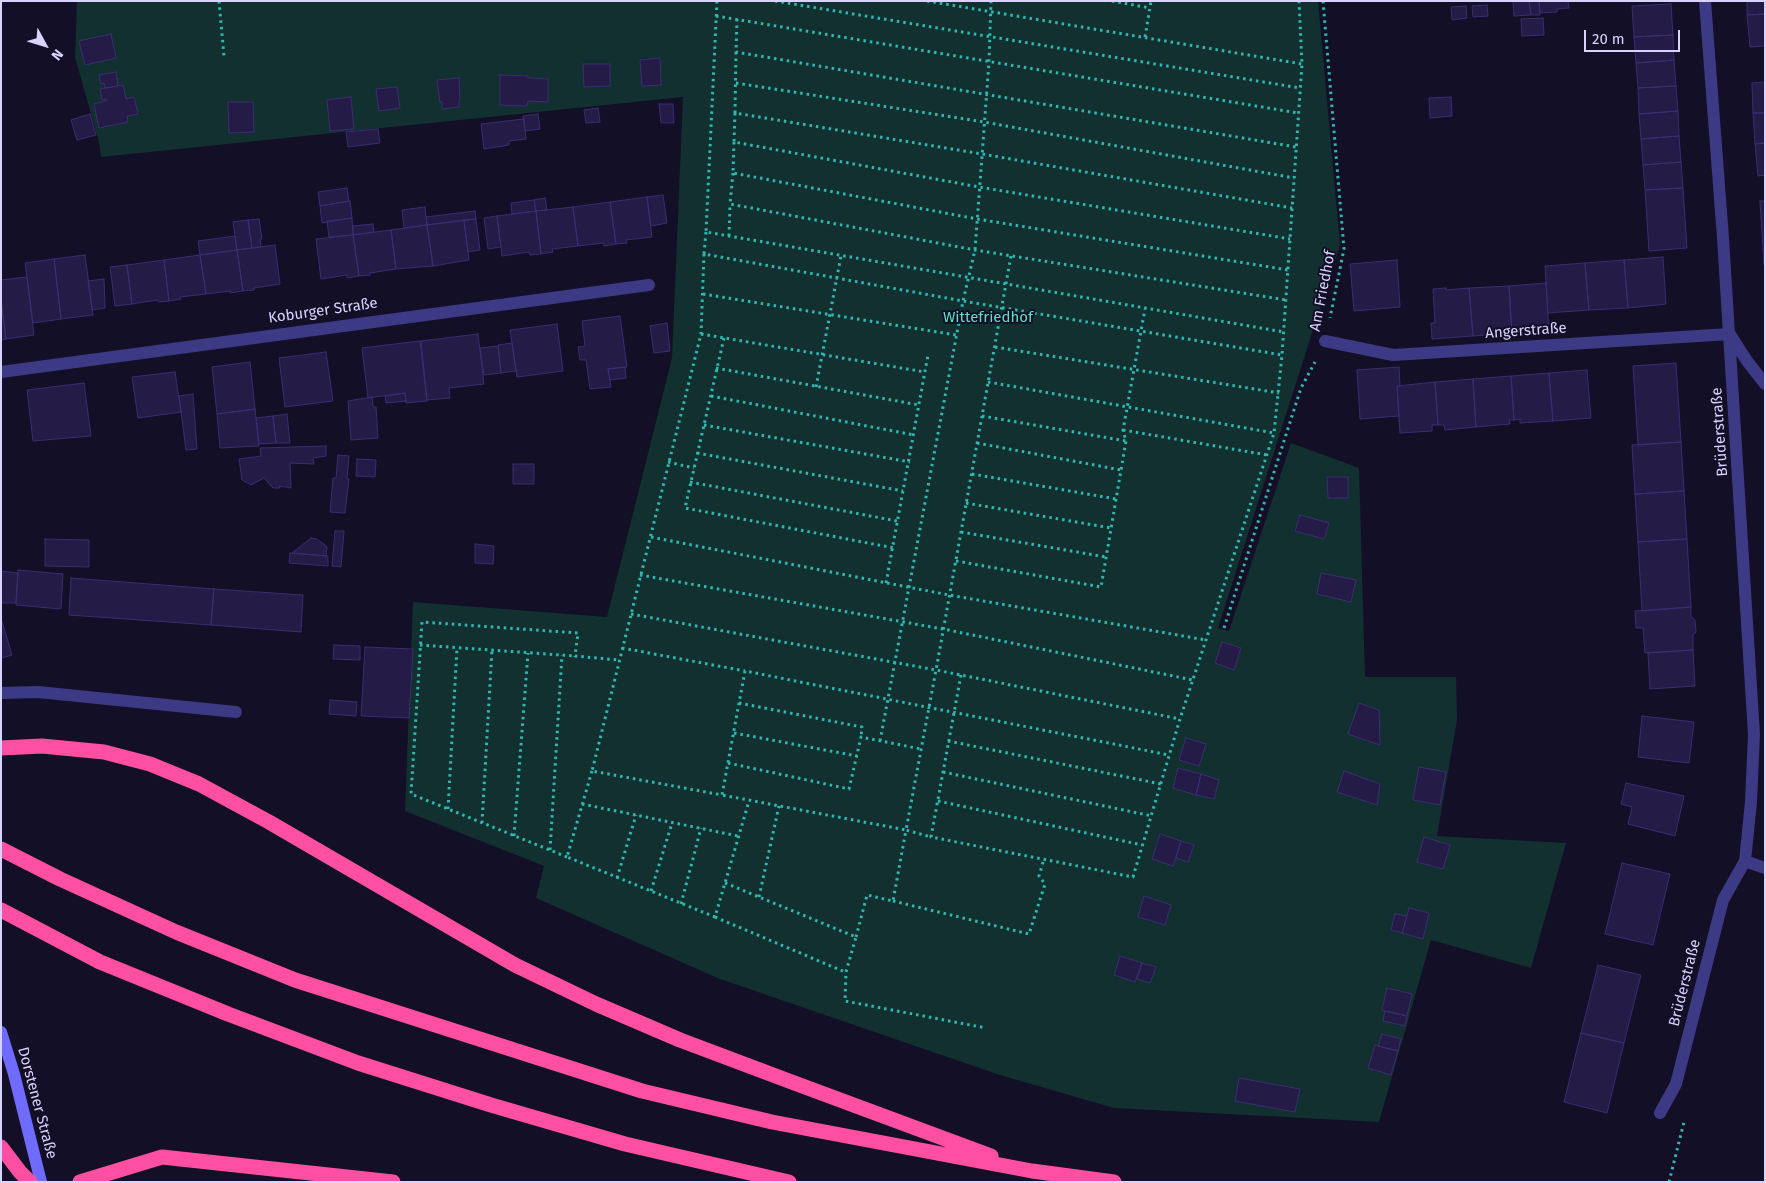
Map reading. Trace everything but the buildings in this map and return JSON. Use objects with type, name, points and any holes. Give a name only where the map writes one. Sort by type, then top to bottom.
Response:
[{"type":"highway","points":[[1,748],[42,746],[104,752],[150,764],[190,780],[269,822],[515,965],[596,1004],[680,1040],[1032,1171]]},
{"type":"highway","points":[[1,849],[60,879],[176,932],[295,980],[642,1091],[772,1122],[1032,1171],[1114,1182]]},
{"type":"highway","points":[[1,910],[100,962],[228,1014],[358,1063],[491,1105],[625,1144],[789,1182]]},
{"type":"highway","points":[[1,1147],[30,1182]]},
{"type":"highway","points":[[80,1182],[162,1157],[393,1182]]},
{"type":"main road","name":"Dorstener Straße","points":[[1,1032],[14,1074],[41,1182]]},
{"type":"street","name":"Brüderstraße","points":[[1660,1113],[1676,1084],[1723,900],[1745,861],[1751,802],[1754,735],[1730,334],[1705,1]]},
{"type":"street","name":"Koburger Straße","points":[[1,372],[649,285]]},
{"type":"street","name":"Angerstraße","points":[[1325,340],[1393,355],[1730,334]]},
{"type":"street","points":[[1730,334],[1747,361],[1765,384]]},
{"type":"street","points":[[1,693],[38,692],[236,712]]},
{"type":"street","points":[[1745,861],[1765,868]]},
{"type":"path","points":[[219,1],[224,56]]},
{"type":"path","points":[[567,857],[592,771],[701,334],[716,1]]},
{"type":"path","points":[[775,1],[1300,88]]},
{"type":"path","points":[[927,1],[1302,64]]},
{"type":"path","points":[[880,741],[956,335],[975,250],[989,62],[991,1]]},
{"type":"path","points":[[1112,1],[1150,8]]},
{"type":"path","points":[[1145,37],[1151,1]]},
{"type":"path","points":[[592,771],[906,830],[1133,877],[1180,719],[1274,433],[1284,332],[1302,64],[1300,1]]},
{"type":"path","name":"Am Friedhof","points":[[1224,628],[1302,388],[1325,340],[1344,249],[1323,1]]},
{"type":"path","points":[[716,16],[1298,113]]},
{"type":"path","points":[[729,236],[733,173],[737,19]]},
{"type":"path","points":[[736,52],[1296,147]]},
{"type":"path","points":[[736,83],[984,122],[1294,178]]},
{"type":"path","points":[[734,113],[1292,208]]},
{"type":"path","points":[[734,142],[979,188],[1290,239]]},
{"type":"path","points":[[733,173],[977,219],[1288,270]]},
{"type":"path","points":[[730,204],[975,250],[1286,300]]},
{"type":"path","points":[[706,232],[1284,332]]},
{"type":"path","points":[[704,254],[963,302],[1282,355]]},
{"type":"path","points":[[816,387],[841,256]]},
{"type":"path","points":[[893,902],[1011,256]]},
{"type":"path","points":[[703,294],[956,335]]},
{"type":"path","points":[[956,561],[1101,587],[1126,441],[1123,430],[1145,308]]},
{"type":"path","points":[[701,334],[925,372]]},
{"type":"path","points":[[724,338],[685,508],[894,548]]},
{"type":"path","points":[[995,347],[1279,393]]},
{"type":"path","points":[[886,583],[910,462],[928,355]]},
{"type":"path","points":[[716,368],[919,405]]},
{"type":"path","points":[[988,382],[1274,433]]},
{"type":"path","points":[[711,396],[914,435]]},
{"type":"path","points":[[982,416],[1126,441]]},
{"type":"path","points":[[704,425],[910,462]]},
{"type":"path","points":[[1123,430],[1267,455]]},
{"type":"path","points":[[977,443],[1121,470]]},
{"type":"path","points":[[697,453],[903,491]]},
{"type":"path","points":[[668,462],[694,468]]},
{"type":"path","points":[[972,474],[1116,499]]},
{"type":"path","points":[[690,482],[898,521]]},
{"type":"path","points":[[966,503],[1111,528]]},
{"type":"path","points":[[961,532],[1106,557]]},
{"type":"path","points":[[651,537],[949,595],[1206,640]]},
{"type":"path","points":[[640,575],[943,629],[1193,680]]},
{"type":"path","points":[[631,614],[936,670],[1180,719]]},
{"type":"path","points":[[576,656],[578,633],[422,622],[412,794],[846,972]]},
{"type":"path","points":[[420,645],[620,660]]},
{"type":"path","points":[[448,809],[457,648]]},
{"type":"path","points":[[622,648],[1169,755]]},
{"type":"path","points":[[482,822],[492,650]]},
{"type":"path","points":[[514,836],[528,653]]},
{"type":"path","points":[[550,850],[562,655]]},
{"type":"path","points":[[722,796],[745,671]]},
{"type":"path","points":[[931,836],[961,675]]},
{"type":"path","points":[[728,763],[849,789],[861,737],[862,727],[739,703]]},
{"type":"path","points":[[734,733],[857,756]]},
{"type":"path","points":[[861,737],[921,749]]},
{"type":"path","points":[[948,741],[1161,784]]},
{"type":"path","points":[[943,772],[1152,816]]},
{"type":"path","points":[[715,917],[749,801]]},
{"type":"path","points":[[938,802],[1142,846]]},
{"type":"path","points":[[582,804],[738,836]]},
{"type":"path","points":[[759,897],[780,806]]},
{"type":"path","points":[[617,878],[636,815]]},
{"type":"path","points":[[651,892],[672,822]]},
{"type":"path","points":[[681,904],[701,828]]},
{"type":"path","points":[[986,1028],[845,1001],[846,972],[867,895],[1029,934],[1045,884],[1039,876],[1044,859]]},
{"type":"path","points":[[725,883],[856,937]]},
{"type":"green space","name":"Wittefriedhof","points":[[77,1],[1318,1],[1340,245],[1218,628],[1229,631],[1291,443],[1359,468],[1365,677],[1456,677],[1457,720],[1437,836],[1566,843],[1531,968],[1431,940],[1379,1122],[1114,1108],[1000,1075],[720,979],[536,898],[544,866],[405,811],[413,602],[607,617],[672,358],[683,97],[101,157],[99,142],[75,57]]}]
